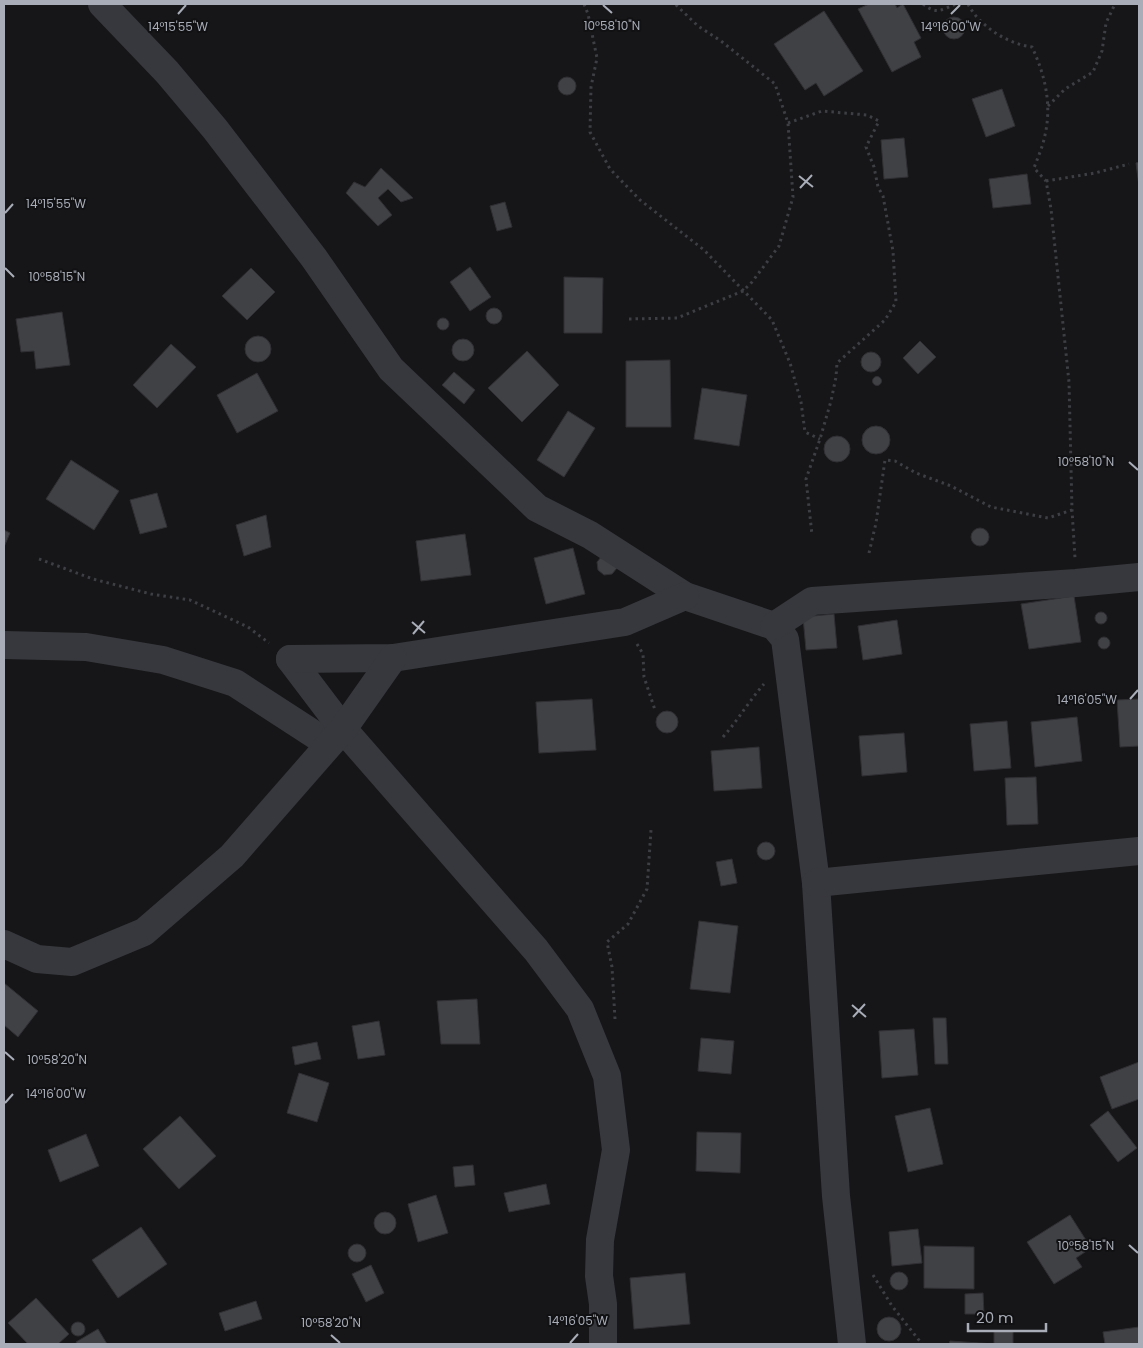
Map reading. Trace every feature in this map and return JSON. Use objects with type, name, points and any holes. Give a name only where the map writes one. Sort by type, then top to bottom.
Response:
[{"type":"street","points":[[102,4],[168,72],[215,129],[314,258],[391,368],[537,508],[590,535],[685,596],[774,626],[786,639],[816,883],[836,1196],[852,1344]]},
{"type":"street","points":[[774,626],[812,601],[1139,577]]},
{"type":"street","points":[[603,1344],[604,1304],[599,1276],[600,1240],[616,1150],[607,1076],[580,1009],[536,950],[336,737],[290,659],[393,658],[626,622],[685,596]]},
{"type":"street","points":[[4,644],[86,647],[163,660],[235,683],[336,737]]},
{"type":"street","points":[[4,944],[37,959],[72,962],[144,932],[232,856],[336,737],[393,658]]},
{"type":"street","points":[[816,883],[1139,851]]},
{"type":"path","points":[[584,4],[588,14],[597,58],[591,87],[590,132],[610,169],[640,200],[704,250],[772,320],[790,363],[805,432],[820,439]]},
{"type":"path","points":[[629,319],[677,318],[743,291],[779,246],[792,197],[788,123],[775,84],[721,41],[698,26],[675,4]]},
{"type":"path","points":[[923,4],[938,12],[956,4]]},
{"type":"path","points":[[968,4],[973,14],[996,33],[1021,46],[1032,47],[1045,78],[1047,107],[1045,134],[1034,168],[1046,181],[1051,209],[1069,382],[1076,583]]},
{"type":"path","points":[[1047,107],[1065,89],[1093,72],[1102,51],[1106,23],[1115,4]]},
{"type":"path","points":[[788,123],[822,110],[867,115],[879,121],[866,147],[874,168],[878,187],[883,196],[893,251],[896,302],[885,320],[837,363],[836,377],[820,439],[806,479],[812,535]]},
{"type":"path","points":[[1046,181],[1095,173],[1129,164]]},
{"type":"path","points":[[869,553],[876,523],[885,460],[895,461],[916,473],[951,486],[991,507],[1048,518],[1072,510]]},
{"type":"path","points":[[39,559],[92,579],[151,594],[190,600],[248,627],[290,659]]},
{"type":"path","points":[[626,622],[642,654],[644,676],[655,710]]},
{"type":"path","points":[[723,738],[750,700],[770,677],[789,668]]},
{"type":"path","points":[[615,1026],[612,967],[607,942],[628,924],[647,889],[651,830]]},
{"type":"path","points":[[870,1271],[892,1306],[922,1344]]},
{"type":"building","points":[[869,4],[895,4],[897,8],[903,4],[921,38],[914,42],[921,57],[892,72],[858,9]]},
{"type":"building","points":[[824,11],[863,71],[824,96],[816,83],[805,90],[774,44]]},
{"type":"building","points":[[954,17],[964,24],[965,28],[958,38],[954,39],[944,32],[943,28],[950,18]]},
{"type":"building","points":[[567,77],[573,80],[576,86],[573,92],[567,95],[561,92],[558,86],[561,80]]},
{"type":"building","points":[[1002,89],[1015,126],[986,137],[972,99]]},
{"type":"building","points":[[904,138],[908,177],[884,179],[881,140]]},
{"type":"building","points":[[1139,162],[1139,186],[1136,163]]},
{"type":"building","points":[[381,168],[413,198],[401,202],[388,189],[378,198],[392,215],[378,226],[346,193],[354,182],[365,187]]},
{"type":"building","points":[[1027,174],[1031,204],[993,208],[989,179]]},
{"type":"building","points":[[505,202],[512,227],[497,231],[490,206]]},
{"type":"building","points":[[470,267],[491,297],[470,311],[450,282]]},
{"type":"building","points":[[251,268],[275,292],[247,320],[222,296]]},
{"type":"building","points":[[564,277],[603,278],[602,333],[564,333]]},
{"type":"building","points":[[491,308],[497,308],[502,313],[500,322],[491,324],[486,319],[486,313]]},
{"type":"building","points":[[62,312],[70,365],[36,369],[34,351],[21,352],[16,319]]},
{"type":"building","points":[[441,318],[445,318],[449,324],[445,330],[441,330],[437,326],[437,322]]},
{"type":"building","points":[[258,336],[267,340],[271,349],[267,358],[258,362],[249,358],[245,349],[249,340]]},
{"type":"building","points":[[463,339],[471,342],[474,350],[471,358],[463,361],[455,358],[452,350],[455,342]]},
{"type":"building","points":[[920,341],[936,357],[918,374],[903,358]]},
{"type":"building","points":[[171,344],[196,367],[157,408],[133,385]]},
{"type":"building","points":[[527,351],[559,385],[522,422],[488,388]]},
{"type":"building","points":[[871,352],[878,355],[881,362],[878,369],[871,372],[864,369],[861,362],[864,355]]},
{"type":"building","points":[[670,360],[671,427],[626,427],[626,361]]},
{"type":"building","points":[[454,372],[475,390],[464,404],[442,385]]},
{"type":"building","points":[[257,373],[278,411],[237,433],[217,395]]},
{"type":"building","points":[[877,377],[881,381],[877,385],[873,381]]},
{"type":"building","points":[[702,388],[747,395],[739,446],[694,439]]},
{"type":"building","points":[[568,411],[595,428],[564,477],[537,460]]},
{"type":"building","points":[[876,426],[886,430],[890,440],[886,450],[876,454],[866,450],[862,440],[866,430]]},
{"type":"building","points":[[837,436],[846,440],[850,449],[846,458],[837,462],[828,458],[824,449],[828,440]]},
{"type":"building","points":[[71,460],[119,491],[94,530],[46,499]]},
{"type":"building","points":[[157,493],[167,527],[140,534],[130,500]]},
{"type":"building","points":[[266,515],[271,547],[244,556],[236,525]]},
{"type":"building","points":[[980,528],[986,531],[989,537],[986,543],[980,546],[974,543],[971,537],[974,531]]},
{"type":"building","points":[[4,530],[10,533],[4,547]]},
{"type":"building","points":[[465,534],[471,575],[421,581],[416,541]]},
{"type":"building","points":[[573,548],[585,594],[546,604],[534,558]]},
{"type":"building","points":[[602,556],[617,568],[612,574],[604,575],[598,570],[597,562]]},
{"type":"building","points":[[1074,596],[1081,642],[1029,649],[1021,604]]},
{"type":"building","points":[[1103,612],[1106,613],[1106,623],[1099,624],[1096,623],[1095,616],[1096,613]]},
{"type":"building","points":[[834,614],[837,648],[806,650],[803,617]]},
{"type":"building","points":[[897,620],[902,654],[863,660],[858,626]]},
{"type":"building","points":[[1104,637],[1110,643],[1104,649],[1098,643]]},
{"type":"building","points":[[592,699],[596,750],[539,753],[536,702]]},
{"type":"building","points":[[1139,699],[1139,746],[1120,747],[1117,700]]},
{"type":"building","points":[[667,711],[675,714],[678,722],[675,730],[667,733],[659,730],[656,722],[659,714]]},
{"type":"building","points":[[1077,717],[1082,761],[1035,767],[1031,722]]},
{"type":"building","points":[[1007,721],[1011,768],[974,771],[970,724]]},
{"type":"building","points":[[904,733],[907,772],[862,776],[859,736]]},
{"type":"building","points":[[759,747],[762,788],[714,791],[711,751]]},
{"type":"building","points":[[1036,777],[1038,824],[1007,825],[1005,778]]},
{"type":"building","points":[[762,842],[770,842],[775,847],[773,858],[762,860],[757,855],[757,847]]},
{"type":"building","points":[[732,859],[737,883],[721,886],[716,862]]},
{"type":"building","points":[[699,921],[738,926],[730,993],[690,989]]},
{"type":"building","points":[[4,983],[38,1011],[18,1037],[4,1025]]},
{"type":"building","points":[[477,999],[480,1044],[441,1044],[437,1001]]},
{"type":"building","points":[[933,1018],[946,1018],[948,1064],[935,1064]]},
{"type":"building","points":[[379,1021],[385,1055],[358,1059],[352,1026]]},
{"type":"building","points":[[914,1029],[918,1075],[882,1078],[879,1031]]},
{"type":"building","points":[[701,1038],[734,1041],[731,1074],[698,1071]]},
{"type":"building","points":[[317,1042],[321,1059],[295,1065],[292,1047]]},
{"type":"building","points":[[1139,1062],[1139,1099],[1112,1109],[1100,1077]]},
{"type":"building","points":[[299,1073],[329,1083],[317,1122],[287,1113]]},
{"type":"building","points":[[930,1108],[943,1164],[908,1172],[895,1116]]},
{"type":"building","points":[[1108,1111],[1137,1148],[1118,1162],[1090,1125]]},
{"type":"building","points":[[180,1116],[216,1156],[179,1189],[143,1149]]},
{"type":"building","points":[[697,1132],[741,1133],[740,1173],[696,1171]]},
{"type":"building","points":[[86,1134],[99,1166],[60,1182],[48,1150]]},
{"type":"building","points":[[473,1165],[475,1185],[455,1187],[453,1167]]},
{"type":"building","points":[[546,1184],[550,1204],[509,1212],[504,1193]]},
{"type":"building","points":[[436,1195],[448,1233],[418,1242],[408,1204]]},
{"type":"building","points":[[385,1212],[393,1215],[396,1223],[393,1231],[385,1234],[377,1231],[374,1223],[377,1215]]},
{"type":"building","points":[[1070,1215],[1091,1248],[1076,1258],[1082,1267],[1054,1284],[1027,1242]]},
{"type":"building","points":[[141,1227],[167,1264],[118,1298],[92,1260]]},
{"type":"building","points":[[918,1229],[922,1263],[892,1266],[889,1232]]},
{"type":"building","points":[[357,1244],[363,1247],[366,1253],[363,1259],[357,1262],[351,1259],[348,1253],[351,1247]]},
{"type":"building","points":[[924,1246],[974,1247],[974,1289],[924,1288]]},
{"type":"building","points":[[371,1265],[384,1293],[366,1302],[352,1274]]},
{"type":"building","points":[[899,1272],[905,1275],[908,1281],[905,1287],[899,1290],[893,1287],[890,1281],[893,1275]]},
{"type":"building","points":[[685,1273],[690,1324],[634,1329],[630,1278]]},
{"type":"building","points":[[983,1293],[984,1314],[965,1314],[965,1294]]},
{"type":"building","points":[[36,1298],[69,1334],[58,1344],[28,1344],[8,1323]]},
{"type":"building","points":[[256,1301],[262,1319],[225,1331],[219,1313]]},
{"type":"building","points":[[889,1317],[898,1320],[901,1329],[898,1338],[889,1341],[880,1338],[877,1329],[880,1320]]},
{"type":"building","points":[[75,1322],[81,1322],[85,1329],[81,1336],[75,1336],[71,1332],[71,1326]]},
{"type":"building","points":[[1139,1327],[1139,1344],[1105,1344],[1103,1332]]},
{"type":"building","points":[[98,1329],[107,1344],[77,1344],[76,1342]]},
{"type":"building","points":[[994,1331],[1013,1331],[1013,1344],[994,1344]]},
{"type":"building","points":[[950,1341],[994,1344],[949,1344]]}]
